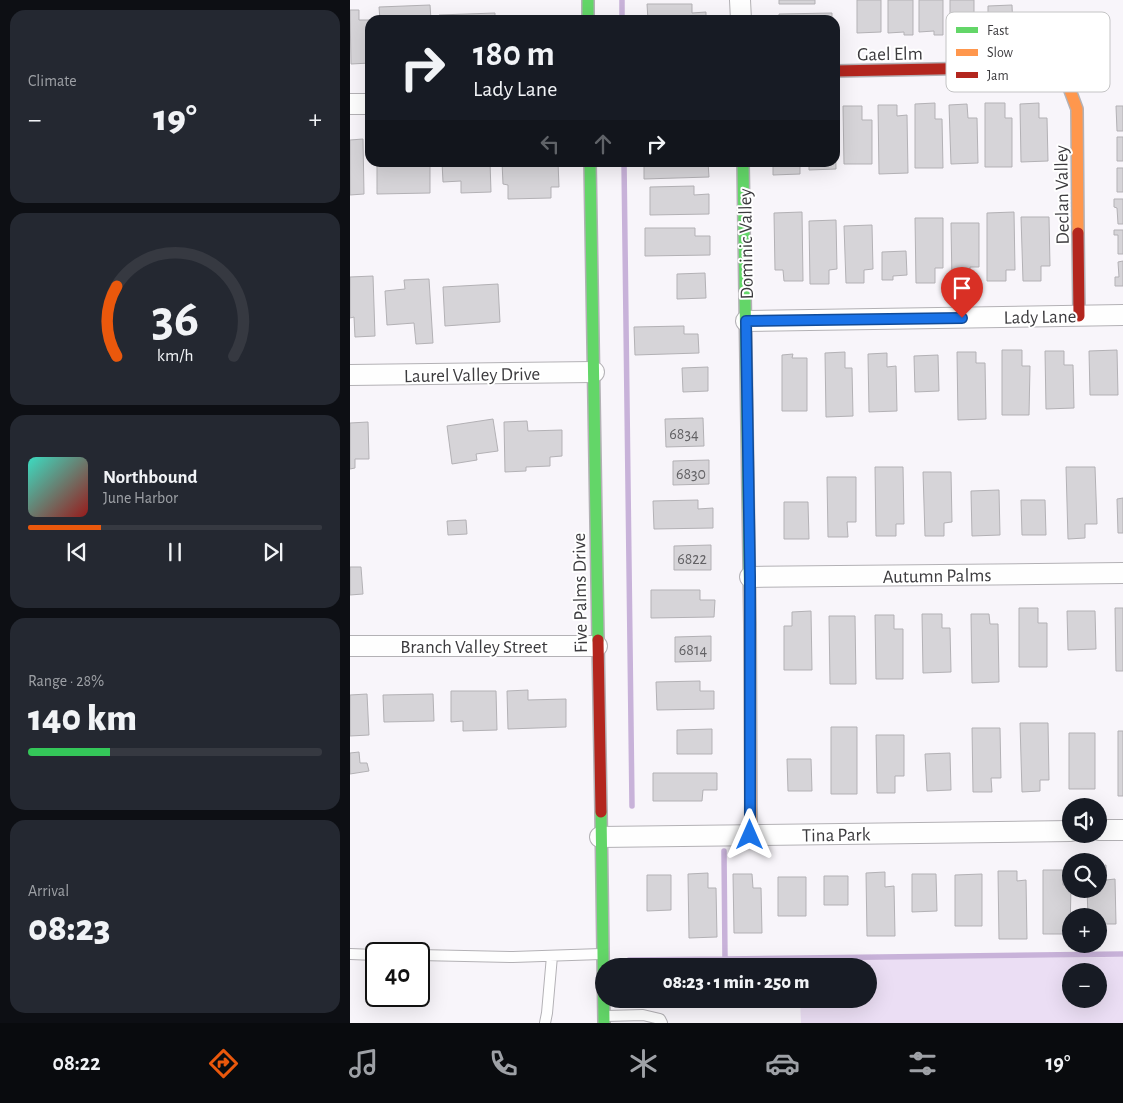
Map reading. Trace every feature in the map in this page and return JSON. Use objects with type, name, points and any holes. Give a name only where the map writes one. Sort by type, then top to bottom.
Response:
[{"type":"street","points":[[588,0],[588,15]]},
{"type":"street","points":[[740,0],[741,15]]},
{"type":"street","name":"Gael Elm","points":[[840,71],[946,69]]},
{"type":"street","name":"Declan Valley","points":[[1072,92],[1077,109],[1079,316]]},
{"type":"street","points":[[350,104],[365,104]]},
{"type":"street","name":"Five Palms Drive","points":[[590,167],[603,1019]]},
{"type":"street","name":"Dominic Valley","points":[[743,167],[750,577],[750,835]]},
{"type":"street","name":"Lady Lane","points":[[746,321],[1123,315]]},
{"type":"street","name":"Laurel Valley Drive","points":[[350,376],[594,372]]},
{"type":"street","name":"Autumn Palms","points":[[750,577],[1123,574]]},
{"type":"street","name":"Branch Valley Street","points":[[350,646],[597,646]]},
{"type":"street","points":[[1107,830],[1123,830]]},
{"type":"street","name":"Tina Park","points":[[600,837],[1062,831]]},
{"type":"lane","points":[[350,954],[365,954]]},
{"type":"lane","points":[[430,955],[513,957],[602,954]]},
{"type":"lane","points":[[545,1023],[552,956]]},
{"type":"lane","points":[[603,1019],[643,1015],[660,1019],[662,1023]]},
{"type":"shaded area","points":[[1123,957],[1123,1023],[801,1023],[800,1008],[877,1008],[877,959]]},
{"type":"building","points":[[779,0],[815,0],[815,4],[779,4]]},
{"type":"building","points":[[857,0],[881,0],[881,32],[857,33]]},
{"type":"building","points":[[888,0],[913,0],[913,35],[904,35],[904,32],[888,33]]},
{"type":"building","points":[[919,0],[943,0],[943,35],[934,35],[934,31],[919,32]]},
{"type":"building","points":[[950,0],[974,0],[974,12],[950,12]]},
{"type":"building","points":[[647,4],[692,4],[692,13],[706,12],[706,15],[648,15]]},
{"type":"building","points":[[430,5],[431,15],[380,15],[379,7]]},
{"type":"building","points":[[1012,5],[1012,12],[988,12],[988,6]]},
{"type":"building","points":[[350,10],[359,10],[359,20],[365,20],[365,63],[351,64]]},
{"type":"building","points":[[495,13],[495,15],[439,15]]},
{"type":"building","points":[[832,13],[832,15],[779,15]]},
{"type":"building","points":[[935,103],[935,119],[942,119],[943,168],[915,168],[915,104]]},
{"type":"building","points":[[985,103],[1005,103],[1005,118],[1012,118],[1012,167],[985,167]]},
{"type":"building","points":[[1039,103],[1039,118],[1047,118],[1048,161],[1021,162],[1020,104]]},
{"type":"building","points":[[967,104],[968,118],[977,118],[978,163],[951,164],[949,105]]},
{"type":"building","points":[[878,105],[897,105],[897,116],[907,115],[908,173],[879,174]]},
{"type":"building","points":[[843,106],[862,106],[862,120],[872,120],[872,164],[844,164]]},
{"type":"building","points":[[1116,106],[1123,106],[1123,131],[1117,131]]},
{"type":"building","points":[[1117,137],[1123,137],[1123,161],[1117,161]]},
{"type":"building","points":[[363,139],[364,194],[350,195],[350,140]]},
{"type":"building","points":[[377,167],[430,167],[430,193],[377,194]]},
{"type":"building","points":[[442,167],[490,167],[491,192],[461,193],[461,181],[443,182]]},
{"type":"building","points":[[502,167],[558,167],[559,187],[551,187],[551,198],[508,199],[508,185],[503,184]]},
{"type":"building","points":[[644,167],[708,167],[709,177],[644,179]]},
{"type":"building","points":[[773,167],[800,167],[800,174],[773,175]]},
{"type":"building","points":[[809,167],[836,167],[836,169],[809,170]]},
{"type":"building","points":[[1117,168],[1123,168],[1123,192],[1117,192]]},
{"type":"building","points":[[694,186],[694,195],[709,194],[709,214],[650,215],[650,187]]},
{"type":"building","points":[[1114,199],[1123,199],[1123,224],[1118,224],[1117,208],[1114,207]]},
{"type":"building","points":[[802,212],[803,281],[784,281],[783,270],[775,270],[774,213]]},
{"type":"building","points":[[1014,212],[1015,270],[1006,270],[1006,281],[987,281],[987,213]]},
{"type":"building","points":[[1021,217],[1049,217],[1050,266],[1041,266],[1041,281],[1023,281]]},
{"type":"building","points":[[915,218],[943,218],[943,268],[935,268],[935,283],[916,283]]},
{"type":"building","points":[[836,220],[837,269],[829,270],[829,284],[810,284],[809,221]]},
{"type":"building","points":[[951,223],[979,223],[979,267],[970,267],[970,282],[952,282]]},
{"type":"building","points":[[872,225],[873,269],[864,270],[864,283],[846,283],[844,226]]},
{"type":"building","points":[[645,228],[695,228],[695,236],[710,236],[710,255],[645,256]]},
{"type":"building","points":[[1114,230],[1123,230],[1123,254],[1118,254],[1118,235],[1114,235]]},
{"type":"building","points":[[906,251],[907,275],[893,276],[893,280],[882,280],[882,252]]},
{"type":"building","points":[[1123,261],[1123,286],[1115,286],[1115,277],[1119,277],[1118,262]]},
{"type":"building","points":[[705,273],[706,298],[677,299],[677,274]]},
{"type":"building","points":[[373,276],[375,336],[355,337],[354,317],[350,318],[350,277]]},
{"type":"building","points":[[429,279],[433,343],[416,344],[414,323],[387,325],[385,291],[405,289],[404,280]]},
{"type":"building","points":[[498,284],[500,322],[445,326],[443,287]]},
{"type":"building","points":[[684,326],[684,334],[698,334],[699,353],[635,355],[634,327]]},
{"type":"building","points":[[1002,350],[1022,350],[1022,366],[1030,366],[1029,415],[1002,415]]},
{"type":"building","points":[[1117,350],[1118,395],[1090,395],[1089,351]]},
{"type":"building","points":[[1045,351],[1064,351],[1064,365],[1073,365],[1074,408],[1046,409]]},
{"type":"building","points":[[845,352],[845,368],[852,368],[853,416],[826,417],[825,353]]},
{"type":"building","points":[[957,352],[976,352],[976,363],[985,363],[986,419],[958,420]]},
{"type":"building","points":[[887,353],[887,367],[896,366],[897,411],[869,412],[868,354]]},
{"type":"building","points":[[793,354],[792,358],[807,358],[807,411],[782,411],[782,355]]},
{"type":"building","points":[[938,355],[939,391],[915,392],[914,356]]},
{"type":"building","points":[[708,367],[708,391],[683,392],[682,368]]},
{"type":"building","points":[[703,418],[704,446],[666,447],[665,419]]},
{"type":"building","points":[[493,419],[498,451],[476,454],[477,460],[452,464],[447,426]]},
{"type":"building","points":[[527,421],[528,431],[562,430],[562,456],[550,457],[550,466],[526,467],[526,471],[505,472],[504,422]]},
{"type":"building","points":[[368,422],[369,459],[355,459],[355,468],[350,469],[350,423]]},
{"type":"building","points":[[709,460],[709,484],[673,485],[673,461]]},
{"type":"building","points":[[875,467],[903,467],[904,524],[896,524],[896,536],[876,536]]},
{"type":"building","points":[[1066,467],[1095,467],[1097,524],[1085,524],[1085,538],[1068,539]]},
{"type":"building","points":[[923,472],[951,472],[952,522],[944,523],[944,536],[925,536]]},
{"type":"building","points":[[827,477],[856,477],[856,522],[847,522],[848,537],[828,537]]},
{"type":"building","points":[[999,490],[1000,535],[972,536],[971,491]]},
{"type":"building","points":[[1123,498],[1123,533],[1118,533],[1117,499]]},
{"type":"building","points":[[698,500],[698,509],[713,508],[713,528],[654,529],[653,501]]},
{"type":"building","points":[[1021,500],[1045,500],[1046,535],[1022,535]]},
{"type":"building","points":[[784,502],[808,502],[809,539],[784,539]]},
{"type":"building","points":[[466,520],[467,534],[448,535],[447,521]]},
{"type":"building","points":[[711,545],[711,570],[674,570],[674,546]]},
{"type":"building","points":[[350,567],[361,567],[363,594],[350,595]]},
{"type":"building","points":[[651,590],[700,590],[700,600],[715,600],[714,617],[651,618]]},
{"type":"building","points":[[1019,608],[1038,608],[1038,623],[1047,623],[1047,667],[1019,667]]},
{"type":"building","points":[[1115,608],[1123,608],[1123,671],[1116,671]]},
{"type":"building","points":[[811,611],[812,670],[784,670],[784,626],[792,626],[792,612]]},
{"type":"building","points":[[1067,611],[1095,611],[1096,649],[1068,650]]},
{"type":"building","points":[[922,614],[942,614],[942,628],[950,628],[951,672],[923,673]]},
{"type":"building","points":[[971,614],[989,614],[990,624],[998,624],[999,682],[972,683]]},
{"type":"building","points":[[875,615],[894,615],[894,629],[903,629],[903,679],[876,679]]},
{"type":"building","points":[[829,616],[855,616],[856,684],[830,684]]},
{"type":"building","points":[[711,636],[711,661],[675,662],[675,637]]},
{"type":"building","points":[[700,681],[700,691],[714,691],[714,709],[657,710],[656,682]]},
{"type":"building","points":[[528,690],[528,700],[566,699],[566,727],[508,729],[507,691]]},
{"type":"building","points":[[451,691],[496,691],[497,730],[463,731],[463,721],[451,722]]},
{"type":"building","points":[[367,694],[369,735],[350,736],[350,695]]},
{"type":"building","points":[[433,694],[434,721],[384,722],[383,695]]},
{"type":"building","points":[[1020,723],[1048,723],[1049,780],[1040,780],[1040,791],[1022,792]]},
{"type":"building","points":[[831,727],[857,727],[857,794],[831,794]]},
{"type":"building","points":[[972,728],[1000,728],[1001,778],[991,778],[992,792],[973,792]]},
{"type":"building","points":[[712,729],[712,754],[677,754],[677,730]]},
{"type":"building","points":[[1118,731],[1123,731],[1123,796],[1118,796]]},
{"type":"building","points":[[1069,733],[1095,733],[1095,789],[1069,789]]},
{"type":"building","points":[[876,735],[904,735],[904,776],[895,776],[895,793],[877,793]]},
{"type":"building","points":[[359,752],[360,763],[367,763],[369,771],[350,774],[350,753]]},
{"type":"building","points":[[950,753],[951,790],[927,791],[925,754]]},
{"type":"building","points":[[787,759],[811,759],[812,791],[788,791]]},
{"type":"building","points":[[653,773],[717,773],[717,790],[703,790],[702,801],[653,801]]},
{"type":"building","points":[[1043,870],[1062,870],[1062,898],[1071,898],[1071,908],[1062,908],[1062,934],[1043,934]]},
{"type":"building","points":[[998,871],[1017,871],[1017,881],[1026,880],[1027,939],[999,939]]},
{"type":"building","points":[[885,872],[885,887],[894,886],[895,936],[867,936],[866,873]]},
{"type":"building","points":[[708,873],[708,888],[716,888],[717,937],[689,938],[688,874]]},
{"type":"building","points":[[733,874],[752,874],[753,888],[761,888],[762,933],[734,933]]},
{"type":"building","points":[[912,874],[936,874],[937,911],[912,912]]},
{"type":"building","points":[[982,874],[982,926],[955,926],[955,875]]},
{"type":"building","points":[[647,875],[671,875],[671,910],[647,911]]},
{"type":"building","points":[[824,876],[848,876],[848,905],[824,905]]},
{"type":"building","points":[[778,877],[806,877],[806,916],[778,916]]},
{"type":"building","points":[[1115,879],[1116,924],[1107,924],[1107,908],[1088,908],[1087,898],[1107,898],[1107,880]]},
{"type":"waterway","points":[[622,0],[622,15]]},
{"type":"waterway","points":[[624,167],[632,806]]},
{"type":"waterway","points":[[724,851],[725,958]]},
{"type":"waterway","points":[[805,958],[1123,954]]},
{"type":"traffic: fast","points":[[588,0],[588,15]]},
{"type":"traffic: fast","points":[[590,167],[598,640]]},
{"type":"traffic: fast","points":[[743,167],[750,625]]},
{"type":"traffic: fast","points":[[601,812],[604,1023]]},
{"type":"traffic: slow","points":[[1071,92],[1077,109],[1078,233]]},
{"type":"traffic: slow","points":[[750,625],[751,835]]},
{"type":"traffic: jam","points":[[840,71],[946,69]]},
{"type":"traffic: jam","points":[[1078,233],[1079,316]]},
{"type":"traffic: jam","points":[[598,640],[601,812]]},
{"type":"route","points":[[750,835],[750,577],[746,321],[962,318]]}]
